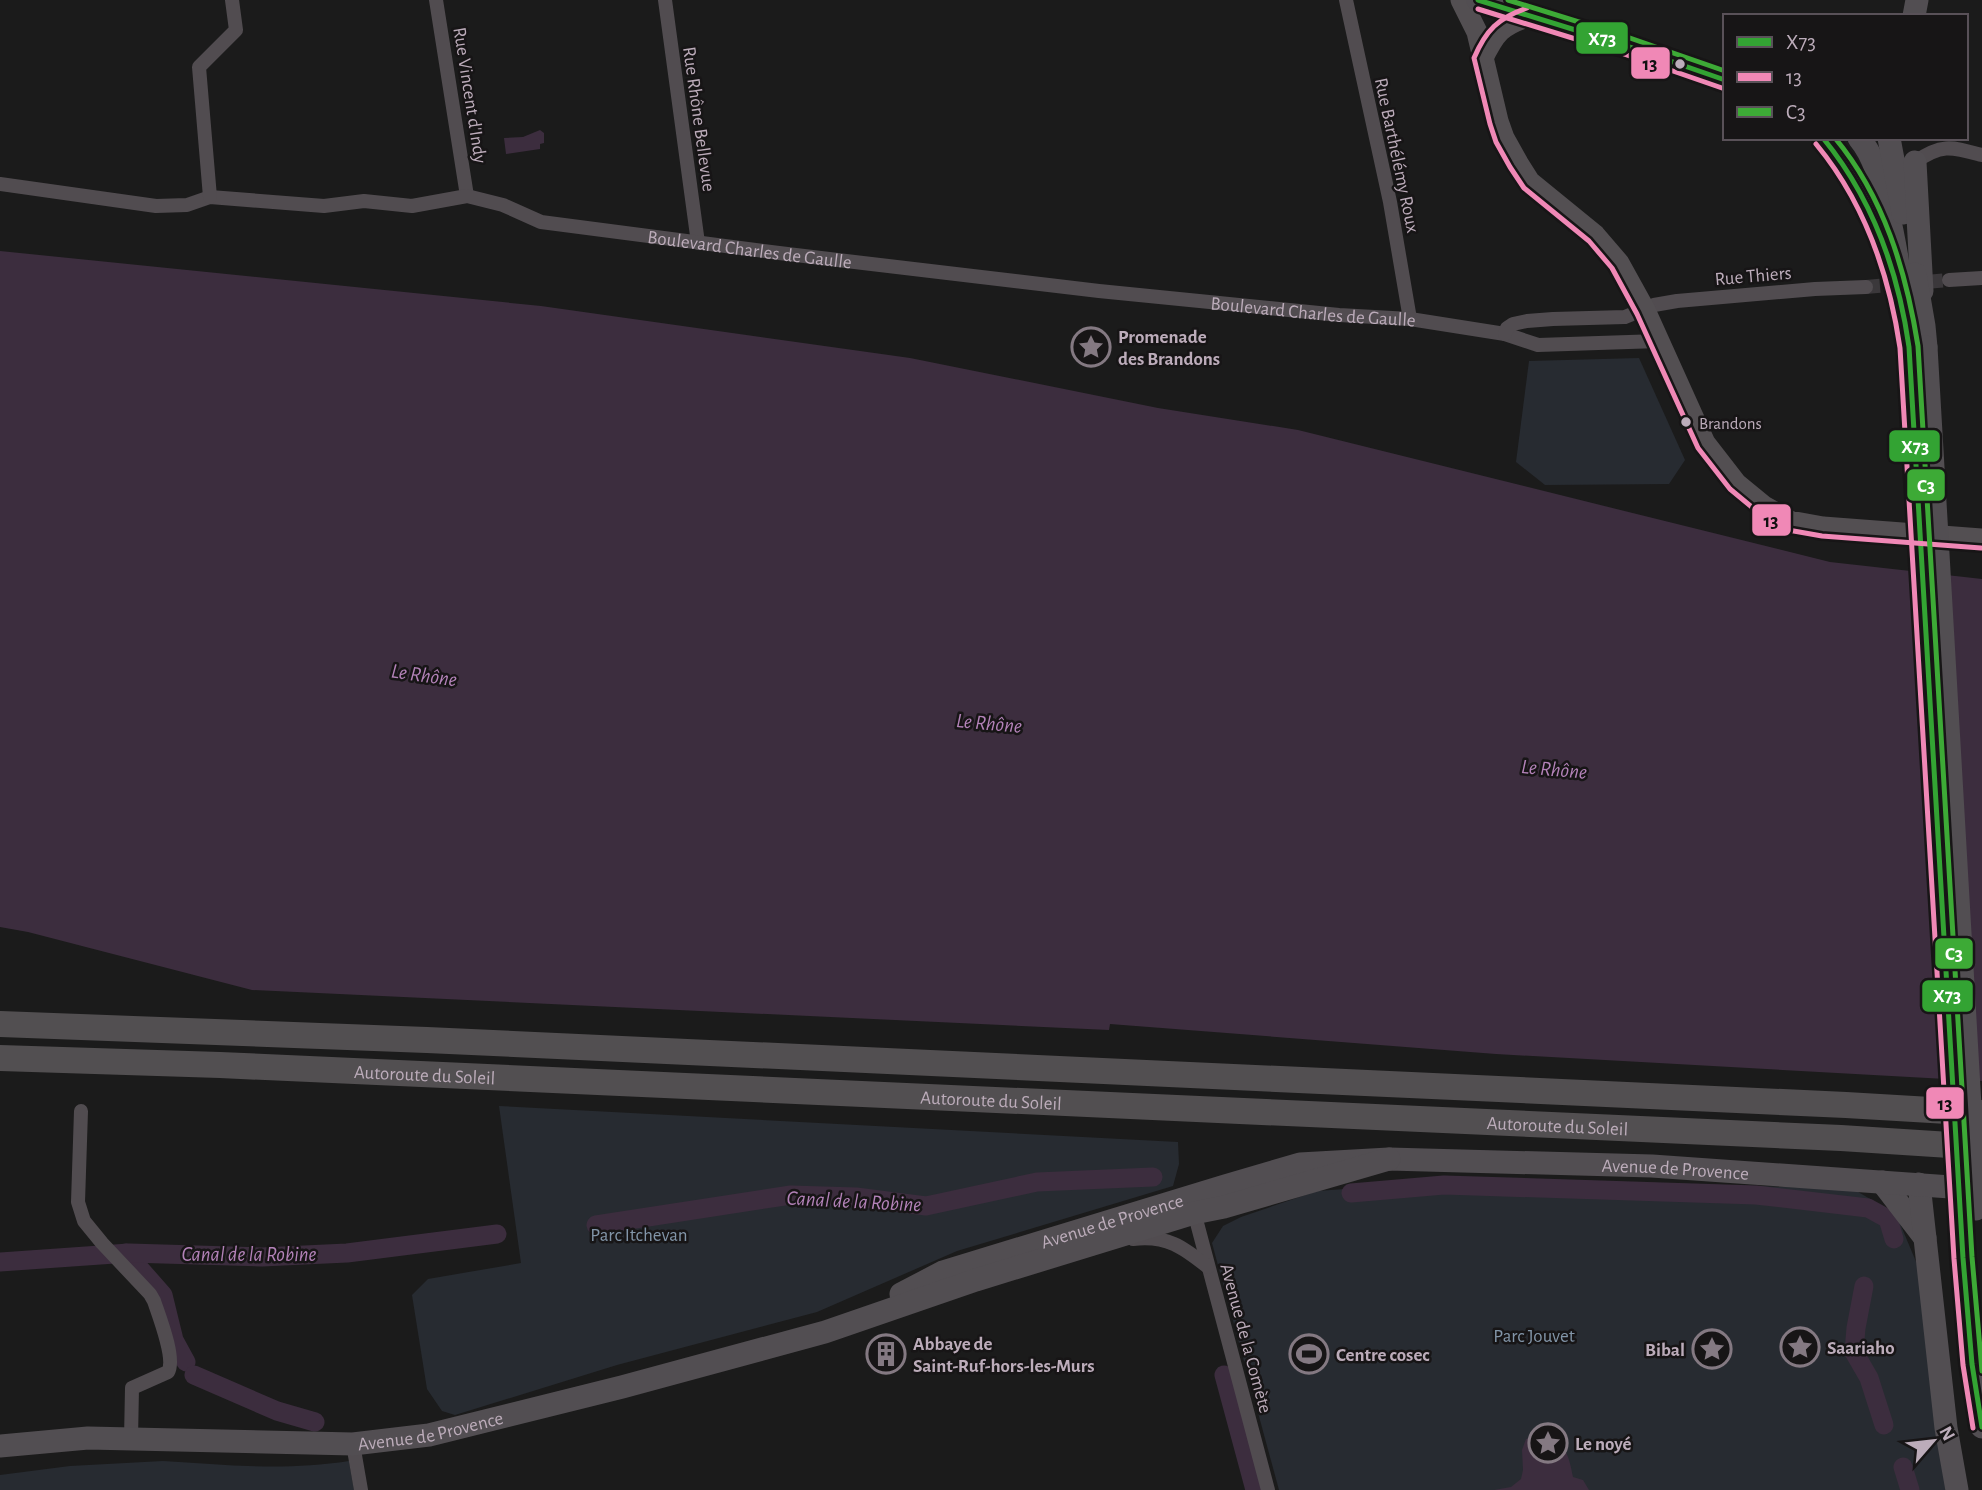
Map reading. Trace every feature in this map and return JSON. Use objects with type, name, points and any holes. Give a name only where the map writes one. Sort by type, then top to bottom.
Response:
[{"type":"highway","name":"Autoroute du Soleil","points":[[0,1024],[441,1041],[1982,1113]]},
{"type":"highway","name":"Autoroute du Soleil","points":[[0,1058],[289,1068],[1841,1138],[1982,1147]]},
{"type":"main road","points":[[1478,0],[1635,48],[1723,79]]},
{"type":"main road","points":[[1825,140],[1849,170],[1865,202],[1885,245],[1905,312],[1920,340]]},
{"type":"main road","points":[[1862,140],[1873,160],[1884,194],[1896,247],[1905,312]]},
{"type":"main road","points":[[1889,140],[1920,340]]},
{"type":"main road","points":[[1916,162],[1920,340],[1945,813],[1963,1258],[1972,1364],[1982,1427]]},
{"type":"main road","points":[[1945,813],[1982,1303]]},
{"type":"main road","name":"Avenue de Provence","points":[[0,1446],[88,1438],[353,1444],[429,1435],[622,1387],[849,1325],[976,1280],[1094,1244],[1300,1164],[1389,1159],[1652,1166],[1982,1189]]},
{"type":"main road","points":[[1882,1182],[1926,1240]]},
{"type":"main road","points":[[1919,1184],[1946,1428],[1956,1490]]},
{"type":"main road","name":"Avenue de Provence","points":[[849,1325],[889,1300],[943,1272],[1192,1204]]},
{"type":"street","points":[[210,197],[199,67],[236,30],[232,0]]},
{"type":"street","name":"Rue Vincent d'Indy","points":[[436,0],[467,196]]},
{"type":"street","name":"Rue Rhône Bellevue","points":[[665,0],[698,243]]},
{"type":"street","points":[[1461,0],[1477,32],[1498,121],[1518,163],[1531,181],[1606,247],[1619,263],[1645,310],[1705,443],[1736,482],[1764,506],[1790,521],[1823,527],[1982,539]]},
{"type":"street","name":"Rue Barthélémy Roux","points":[[1346,1],[1390,202],[1410,319]]},
{"type":"street","points":[[1482,60],[1497,33],[1505,26],[1530,16]]},
{"type":"street","points":[[1916,162],[1931,152],[1952,147],[1982,155]]},
{"type":"street","name":"Boulevard Charles de Gaulle","points":[[0,184],[156,206],[187,205],[210,197],[324,206],[364,201],[412,206],[467,196],[503,205],[541,222],[698,243],[1099,290],[1339,315],[1410,319],[1505,334],[1538,345],[1659,341]]},
{"type":"street","points":[[1949,280],[1982,278]]},
{"type":"street","name":"Rue Thiers","points":[[1645,310],[1654,305],[1677,301],[1866,287]]},
{"type":"street","points":[[1505,334],[1507,328],[1513,324],[1527,321],[1625,317],[1645,310]]},
{"type":"street","points":[[81,1111],[78,1202],[84,1220],[150,1294],[169,1355],[170,1367],[167,1372],[132,1388],[131,1438]]},
{"type":"street","name":"Avenue de la Comète","points":[[1192,1204],[1268,1490]]},
{"type":"street","name":"Avenue de Provence","points":[[1094,1244],[1161,1238],[1175,1243],[1208,1267]]},
{"type":"street","points":[[353,1444],[361,1490]]},
{"type":"green space","points":[[1639,358],[1685,460],[1669,484],[1545,485],[1516,462],[1529,361]]},
{"type":"green space","name":"Parc Itchevan","points":[[499,1106],[1178,1142],[1179,1164],[1173,1186],[957,1251],[817,1312],[617,1365],[455,1415],[442,1411],[427,1389],[412,1295],[428,1279],[521,1263]]},
{"type":"green space","name":"Parc Jouvet","points":[[1500,1178],[1853,1189],[1896,1214],[1917,1264],[1946,1490],[1279,1490],[1212,1243],[1223,1226],[1241,1217],[1317,1191]]},
{"type":"green space","points":[[163,1461],[302,1466],[349,1461],[354,1490],[0,1490],[0,1475],[70,1466]]},
{"type":"water","points":[[540,130],[544,133],[544,143],[540,144],[540,149],[506,154],[504,138],[523,137]]},
{"type":"water","name":"Le Rhône","points":[[0,251],[541,306],[910,358],[1158,408],[1298,430],[1830,562],[1982,579],[1982,1081],[1496,1054],[1110,1024],[1109,1030],[252,990],[0,927]]},
{"type":"water","points":[[1544,1433],[1562,1446],[1568,1456],[1573,1477],[1583,1480],[1589,1490],[1494,1490],[1511,1487],[1521,1479],[1522,1450],[1526,1439]]},
{"type":"waterway","name":"Canal de la Robine","points":[[596,1225],[791,1195],[856,1197],[926,1206],[1037,1182],[1153,1177]]},
{"type":"waterway","points":[[1351,1193],[1444,1185],[1756,1195],[1868,1208],[1888,1219],[1894,1239]]},
{"type":"waterway","name":"Canal de la Robine","points":[[0,1262],[129,1253],[262,1257],[347,1253],[497,1234]]},
{"type":"waterway","points":[[126,1253],[163,1295],[174,1340],[186,1362]]},
{"type":"waterway","points":[[1864,1286],[1854,1352],[1869,1378],[1884,1425]]},
{"type":"waterway","points":[[194,1375],[277,1411],[315,1422]]},
{"type":"waterway","points":[[1224,1375],[1255,1490]]},
{"type":"waterway","points":[[1903,1467],[1910,1490]]},
{"type":"tunnel","points":[[1866,287],[1949,280]]},
{"type":"transit line","name":"X73","points":[[1478,0],[1624,45],[1723,79]]},
{"type":"transit line","name":"C3","points":[[1508,0],[1723,70]]},
{"type":"transit line","name":"13","points":[[1527,8],[1494,26],[1474,58],[1496,142],[1524,188],[1589,241],[1612,268],[1637,314],[1698,448],[1730,489],[1759,513],[1788,530],[1822,536],[1981,548]]},
{"type":"transit line","name":"13","points":[[1478,9],[1621,53],[1722,88]]},
{"type":"transit line","name":"X73","points":[[1825,140],[1856,186],[1881,236],[1898,290],[1909,347],[1963,1258],[1972,1364],[1982,1427]]},
{"type":"transit line","name":"C3","points":[[1836,140],[1867,185],[1880,210],[1907,290],[1918,346],[1972,1257],[1982,1371]]},
{"type":"transit line","name":"13","points":[[1816,144],[1848,190],[1872,240],[1882,266],[1900,348],[1954,1259],[1963,1365],[1973,1428]]},
{"type":"place","name":"Promenade des Brandons","points":[[1091,347]]},
{"type":"place","name":"Brandons","points":[[1686,422]]},
{"type":"place","name":"Saariaho","points":[[1800,1347]]},
{"type":"place","name":"Bibal","points":[[1712,1349]]},
{"type":"place","name":"Abbaye de Saint-Ruf-hors-les-Murs","points":[[886,1354]]},
{"type":"place","name":"Centre cosec","points":[[1309,1354]]},
{"type":"place","name":"Le noyé","points":[[1548,1443]]}]
